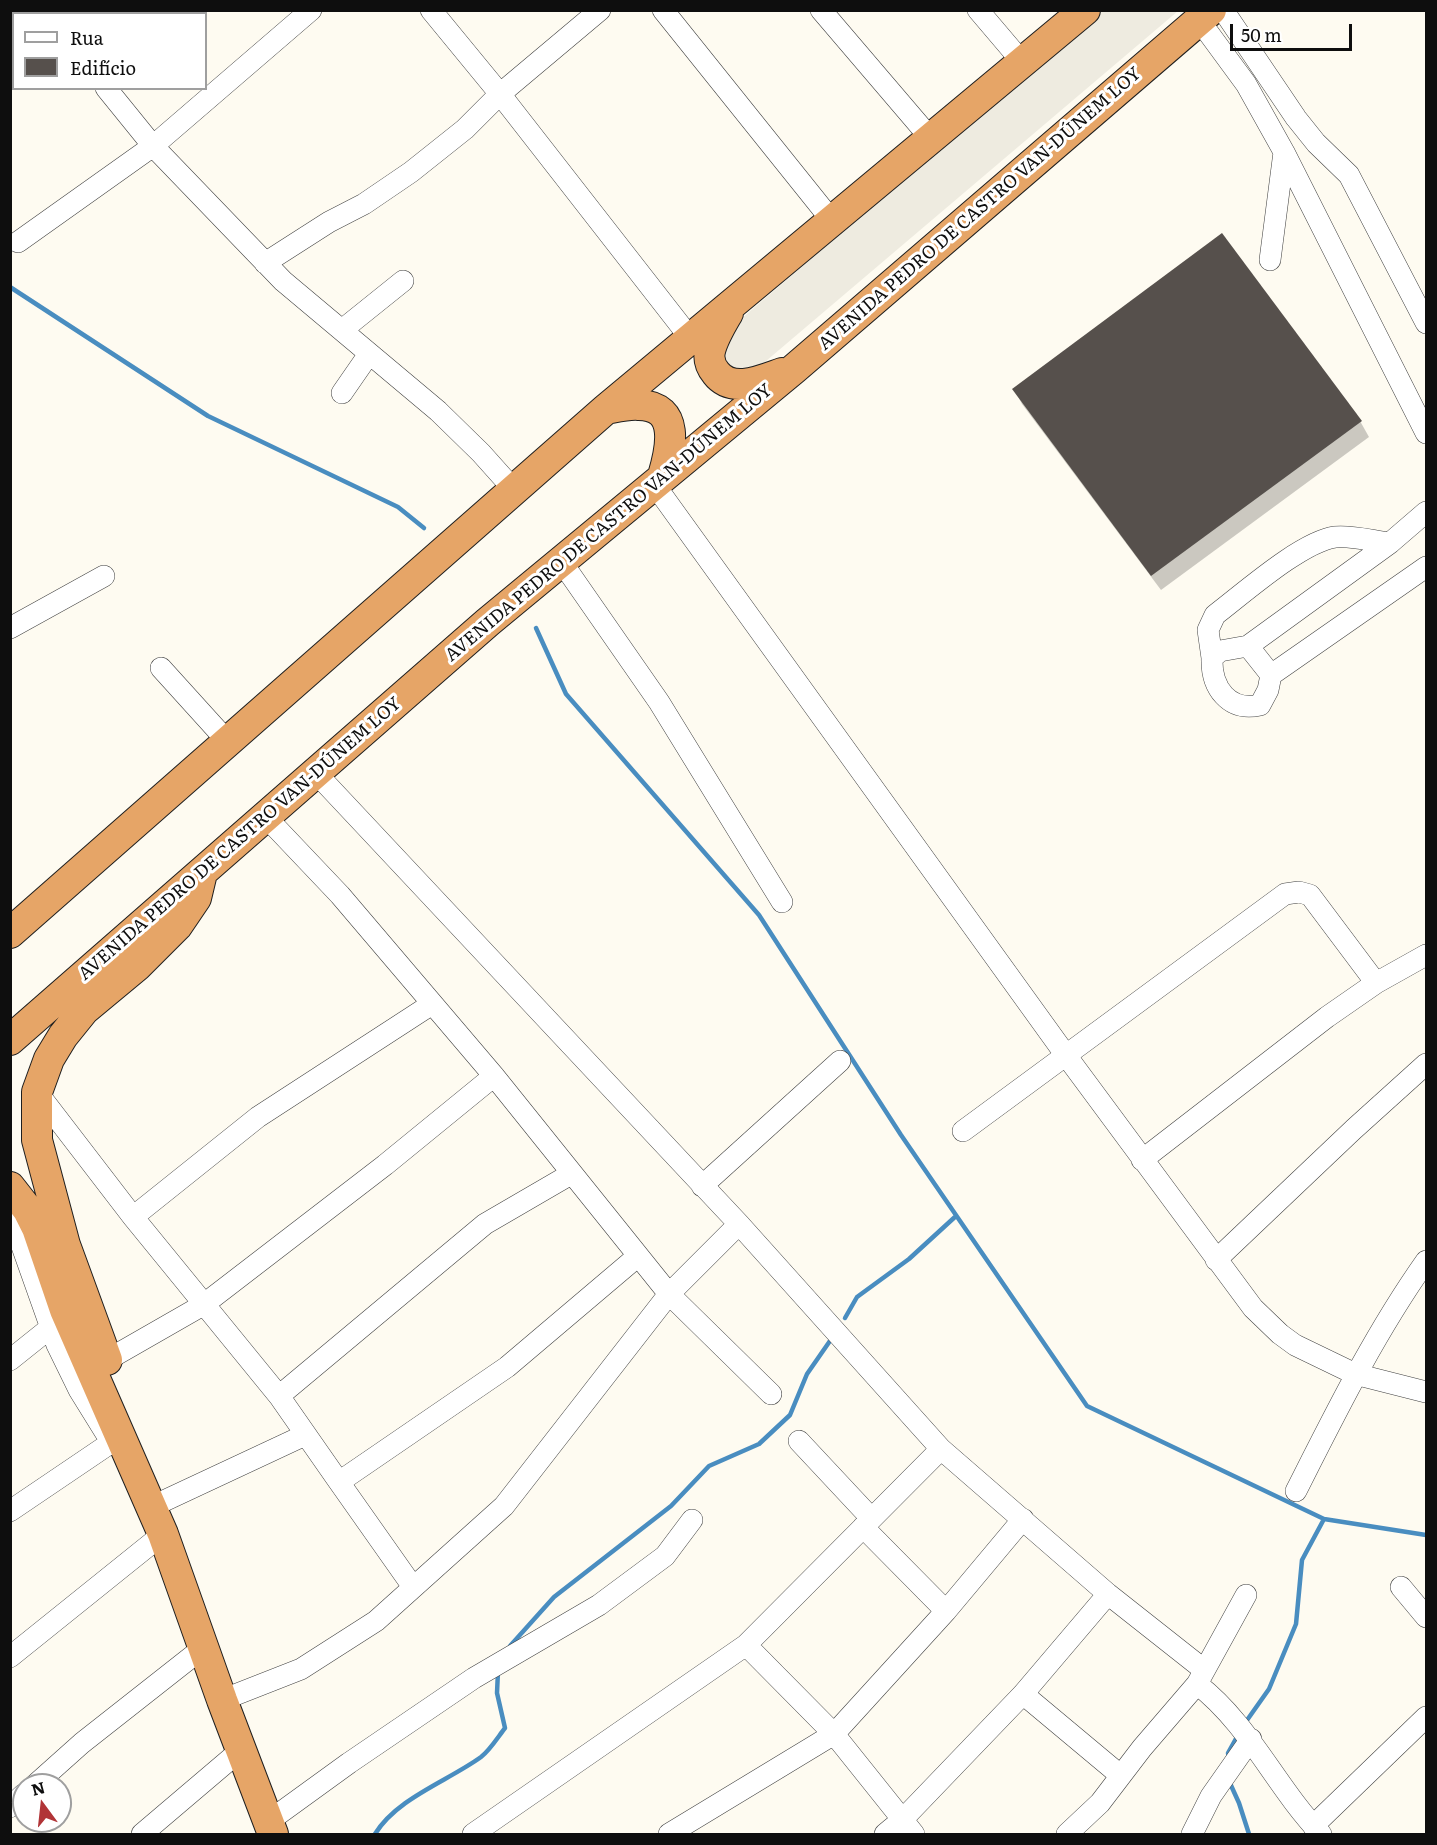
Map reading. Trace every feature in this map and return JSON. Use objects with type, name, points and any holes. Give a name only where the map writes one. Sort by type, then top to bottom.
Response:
[{"type":"highway","points":[[10,933],[606,409],[932,140],[1085,10]]},
{"type":"highway","name":"AVENIDA PEDRO DE CASTRO VAN-DÚNEM LOY","points":[[10,1040],[488,622],[794,369],[1211,14]]},
{"type":"highway","points":[[732,305],[713,340],[709,353],[712,369],[719,377],[728,382],[749,384],[794,369]]},
{"type":"highway","points":[[606,409],[650,406],[666,419],[672,441],[659,480]]},
{"type":"highway","points":[[119,1443],[107,1360],[65,1245],[37,1140],[37,1092],[49,1059],[63,1036],[84,1010],[136,966],[177,926],[196,898],[203,871]]},
{"type":"highway","points":[[10,1187],[28,1210],[37,1228],[65,1310],[119,1443],[157,1520],[271,1828]]},
{"type":"street","points":[[18,242],[153,146],[311,10]]},
{"type":"street","points":[[431,10],[500,94],[691,339]]},
{"type":"street","points":[[265,264],[329,222],[364,204],[411,172],[465,129],[500,94],[600,10]]},
{"type":"street","points":[[663,10],[833,222]]},
{"type":"street","points":[[821,10],[932,140]]},
{"type":"street","points":[[978,10],[1023,63]]},
{"type":"street","points":[[1211,14],[1284,152],[1426,433]]},
{"type":"street","points":[[1211,14],[1316,143],[1349,176],[1426,323]]},
{"type":"street","points":[[108,90],[153,146],[265,264],[438,411],[481,453],[515,491]]},
{"type":"street","points":[[1270,260],[1284,152]]},
{"type":"street","points":[[342,330],[403,280]]},
{"type":"street","points":[[342,393],[369,354]]},
{"type":"street","points":[[659,480],[1065,1054],[1253,1308],[1295,1345],[1355,1374],[1426,1392]]},
{"type":"street","points":[[1212,658],[1220,651],[1248,646],[1390,543],[1426,512]]},
{"type":"street","points":[[1390,543],[1337,537],[1317,541],[1215,615],[1208,630],[1212,669],[1218,686],[1231,702],[1247,708],[1260,705],[1268,690],[1271,675],[1426,567]]},
{"type":"street","points":[[561,561],[658,702],[782,902]]},
{"type":"street","points":[[10,628],[104,576]]},
{"type":"street","points":[[1248,646],[1271,675]]},
{"type":"street","points":[[161,668],[228,742]]},
{"type":"street","points":[[315,772],[739,1224],[941,1449],[1200,1676],[1251,1739],[1271,1770],[1317,1830],[1426,1718]]},
{"type":"street","points":[[265,816],[340,895],[494,1076],[669,1294],[771,1394]]},
{"type":"street","points":[[963,1131],[1285,894],[1299,892],[1310,895],[1376,983]]},
{"type":"street","points":[[1143,1160],[1327,1017],[1376,983],[1426,955]]},
{"type":"street","points":[[133,1217],[258,1117],[432,1004]]},
{"type":"street","points":[[702,1185],[840,1061]]},
{"type":"street","points":[[1216,1260],[1426,1064]]},
{"type":"street","points":[[107,1360],[203,1305],[385,1165],[494,1076]]},
{"type":"street","points":[[37,1092],[203,1305],[279,1396],[413,1587]]},
{"type":"street","points":[[279,1396],[485,1224],[571,1174]]},
{"type":"street","points":[[10,1219],[13,1221],[50,1328],[79,1390],[119,1443],[10,1511]]},
{"type":"street","points":[[222,1700],[301,1669],[376,1621],[504,1506],[669,1294],[739,1224]]},
{"type":"street","points":[[339,1482],[507,1367],[638,1256]]},
{"type":"street","points":[[1296,1491],[1355,1374],[1426,1261]]},
{"type":"street","points":[[10,1360],[50,1328]]},
{"type":"street","points":[[10,1657],[157,1520],[305,1435]]},
{"type":"street","points":[[799,1441],[867,1523],[946,1611]]},
{"type":"street","points":[[485,1831],[746,1645],[941,1449]]},
{"type":"street","points":[[669,1834],[834,1734],[946,1611],[1023,1519]]},
{"type":"street","points":[[271,1828],[349,1763],[474,1678],[599,1605],[665,1556],[692,1520]]},
{"type":"street","points":[[1401,1587],[1426,1617]]},
{"type":"street","points":[[885,1834],[909,1827],[1108,1594]]},
{"type":"street","points":[[1067,1834],[1100,1803],[1200,1676],[1246,1595]]},
{"type":"street","points":[[746,1645],[834,1734],[909,1827]]},
{"type":"street","points":[[48,1773],[82,1743],[204,1647]]},
{"type":"street","points":[[1023,1694],[1120,1775]]},
{"type":"street","points":[[1192,1834],[1211,1797],[1251,1739]]},
{"type":"street","points":[[142,1834],[242,1749]]},
{"type":"shaded area","points":[[1101,11],[1178,11],[759,367],[729,371],[718,343],[728,330]]},
{"type":"building","points":[[1222,233],[1362,421],[1151,576],[1012,389]]},
{"type":"waterway","points":[[10,287],[208,416],[398,507],[424,528]]},
{"type":"waterway","points":[[536,628],[566,694],[759,915],[901,1135],[1087,1406],[1324,1519],[1426,1535]]},
{"type":"waterway","points":[[845,1318],[857,1297],[909,1259],[956,1216]]},
{"type":"waterway","points":[[510,1646],[554,1597],[671,1506],[709,1466],[759,1444],[790,1415],[807,1374],[832,1338]]},
{"type":"waterway","points":[[1245,1723],[1269,1689],[1296,1624],[1302,1560],[1324,1519]]},
{"type":"waterway","points":[[375,1834],[396,1810],[468,1766],[488,1751],[505,1728],[497,1693],[498,1671]]},
{"type":"waterway","points":[[1229,1758],[1228,1753],[1238,1735]]},
{"type":"waterway","points":[[1229,1781],[1249,1834]]}]
